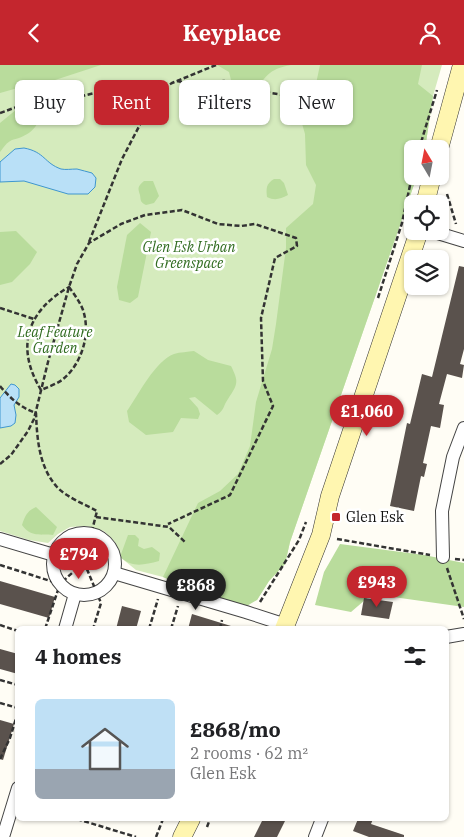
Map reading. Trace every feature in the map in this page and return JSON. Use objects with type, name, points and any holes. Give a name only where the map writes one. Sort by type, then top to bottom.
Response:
[{"type":"street","points":[[441,140],[462,65]]},
{"type":"street","points":[[285,626],[321,535],[330,496],[416,240]]},
{"type":"street","points":[[443,557],[442,511],[453,457],[464,428]]},
{"type":"street","points":[[92,534],[108,545],[113,553],[114,573],[102,589],[87,594],[75,594],[60,584],[54,570],[54,555],[58,547],[73,535],[92,534]]},
{"type":"street","points":[[0,539],[54,555]]},
{"type":"street","points":[[114,573],[246,611],[283,626]]},
{"type":"street","points":[[66,626],[75,594]]},
{"type":"street","points":[[449,636],[464,634]]},
{"type":"street","points":[[3,837],[15,798]]},
{"type":"street","points":[[182,837],[190,821]]},
{"type":"street","points":[[315,837],[321,821]]},
{"type":"path","points":[[169,85],[216,65]]},
{"type":"path","points":[[177,81],[193,84],[224,81],[280,94]]},
{"type":"path","points":[[422,140],[437,89]]},
{"type":"path","points":[[0,113],[28,103],[74,98],[94,93]]},
{"type":"path","points":[[0,465],[11,455],[31,425],[36,413],[69,287],[77,264],[88,243],[122,159],[140,125]]},
{"type":"path","points":[[448,194],[461,236]]},
{"type":"path","points":[[88,243],[120,224],[144,215],[182,210],[218,224],[242,226],[255,224],[296,238],[297,246],[275,259],[261,318],[263,381],[273,407],[230,495],[168,524]]},
{"type":"path","points":[[41,390],[33,376],[29,363],[27,346],[31,325],[40,309],[54,295],[69,287]]},
{"type":"path","points":[[41,390],[62,380],[71,371],[80,357],[85,339],[86,323],[82,310],[69,287]]},
{"type":"path","points":[[0,308],[35,319]]},
{"type":"path","points":[[0,385],[25,410],[36,413]]},
{"type":"path","points":[[36,413],[37,442],[44,467],[58,488],[97,511],[84,562],[60,584],[46,626]]},
{"type":"path","points":[[96,517],[169,527],[185,542]]},
{"type":"path","points":[[321,535],[350,543],[443,557],[464,619]]},
{"type":"path","points":[[84,562],[101,603],[94,626]]},
{"type":"path","points":[[0,565],[60,584]]},
{"type":"path","points":[[173,626],[183,593]]},
{"type":"path","points":[[151,626],[157,601]]},
{"type":"path","points":[[221,626],[222,620]]},
{"type":"path","points":[[0,625],[15,630]]},
{"type":"path","points":[[0,680],[15,684]]},
{"type":"path","points":[[0,703],[15,707]]},
{"type":"path","points":[[0,759],[15,722]]},
{"type":"path","points":[[84,821],[136,837]]},
{"type":"path","points":[[156,837],[162,821]]},
{"type":"green space","name":"Glen Esk Urban Greenspace","points":[[0,65],[442,65],[433,96],[426,140],[404,140],[404,185],[414,185],[410,195],[404,195],[404,213],[290,542],[285,564],[269,581],[257,600],[193,590],[163,577],[136,570],[120,557],[115,542],[104,531],[86,526],[70,527],[48,543],[29,540],[0,531]]},
{"type":"green space","points":[[0,65],[101,65],[55,80],[15,80],[15,89],[0,93]]},
{"type":"green space","points":[[217,65],[291,65],[276,69],[264,80],[231,80],[229,72]]},
{"type":"green space","points":[[320,65],[422,65],[418,84],[433,96],[426,140],[404,140],[404,185],[414,185],[410,195],[404,195],[404,213],[290,542],[285,564],[269,581],[257,600],[245,607],[193,590],[163,577],[198,503],[220,491],[238,474],[250,446],[256,402],[272,349],[286,248],[286,228],[313,204],[316,185],[306,165],[305,134],[302,125],[353,125],[353,80],[317,80]]},
{"type":"green space","points":[[15,111],[15,125],[36,125],[29,133],[8,142],[0,152],[0,123]]},
{"type":"green space","points":[[274,179],[280,179],[284,183],[288,195],[278,199],[267,197],[267,187]]},
{"type":"green space","points":[[144,181],[153,181],[159,196],[154,203],[146,205],[141,201],[139,188]]},
{"type":"green space","points":[[140,223],[151,232],[138,297],[130,303],[119,300],[117,287],[127,235]]},
{"type":"green space","points":[[16,231],[37,252],[30,264],[12,282],[0,285],[0,232]]},
{"type":"green space","points":[[194,351],[208,360],[231,366],[236,380],[234,390],[223,409],[217,415],[195,397],[189,398],[198,408],[200,414],[198,419],[181,418],[173,432],[146,435],[129,422],[127,411],[160,363],[174,354]]},
{"type":"green space","points":[[36,507],[57,527],[53,535],[32,533],[22,525],[30,510]]},
{"type":"green space","points":[[128,535],[135,535],[139,539],[138,546],[144,549],[152,547],[160,553],[159,561],[138,565],[129,563],[120,557]]},
{"type":"green space","points":[[340,544],[424,555],[464,563],[464,607],[372,594],[351,612],[315,605],[324,572]]},
{"type":"water","points":[[24,148],[36,152],[55,167],[77,169],[92,173],[96,178],[95,187],[88,194],[68,194],[24,181],[0,182],[0,162],[15,149]]},
{"type":"water","points":[[11,384],[19,389],[19,397],[14,405],[15,423],[11,426],[0,428],[0,398]]},
{"type":"building","points":[[459,266],[464,267],[464,349],[460,364],[464,365],[462,378],[447,374],[439,404],[444,405],[440,428],[431,426],[423,463],[427,464],[424,477],[421,476],[414,511],[390,506],[407,423],[410,424],[422,374],[432,377]]},
{"type":"building","points":[[0,581],[55,597],[49,618],[0,604]]},
{"type":"building","points":[[364,598],[393,602],[389,619],[361,615]]},
{"type":"building","points":[[122,606],[141,611],[137,626],[117,626]]},
{"type":"building","points":[[192,614],[231,626],[189,626]]},
{"type":"building","points":[[0,649],[15,653],[15,673],[0,669]]},
{"type":"building","points":[[0,720],[14,724],[3,760],[0,759]]},
{"type":"building","points":[[262,821],[285,821],[277,837],[254,837]]},
{"type":"building","points":[[357,821],[372,821],[371,824],[404,835],[404,837],[369,837],[353,831]]},
{"type":"place","name":"Glen Esk","points":[[336,517]]},
{"type":"park label","name":"Leaf Feature Garden","points":[[55,340]]}]
